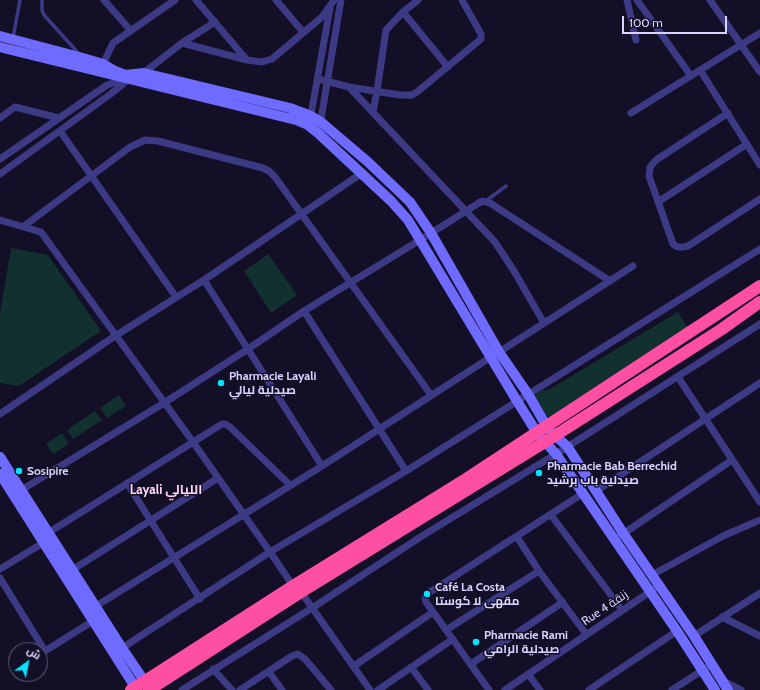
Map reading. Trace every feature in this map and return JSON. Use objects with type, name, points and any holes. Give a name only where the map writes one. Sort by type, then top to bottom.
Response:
[{"type":"highway","points":[[546,434],[760,286]]},
{"type":"highway","points":[[141,688],[546,434],[722,329],[760,302]]},
{"type":"main road","points":[[0,36],[103,64],[125,75],[144,73],[290,108],[310,121],[318,133],[400,210],[495,355],[528,394],[556,454],[677,631],[715,690]]},
{"type":"main road","points":[[12,39],[5,48],[296,120],[321,122],[368,162],[410,202],[431,233],[495,355],[517,401],[546,434],[567,446],[623,533],[694,636],[726,686]]},
{"type":"main road","points":[[0,457],[43,543],[93,621],[141,688]]},
{"type":"main road","points":[[0,474],[48,533],[122,648],[141,688]]},
{"type":"street","points":[[104,0],[131,31]]},
{"type":"street","points":[[103,64],[111,46],[175,0]]},
{"type":"street","points":[[196,0],[247,60]]},
{"type":"street","points":[[276,0],[303,32]]},
{"type":"street","points":[[373,112],[385,33],[390,25],[403,12],[418,0]]},
{"type":"street","points":[[318,79],[377,92],[412,95],[448,67],[482,37],[462,0]]},
{"type":"street","points":[[627,0],[636,40]]},
{"type":"street","points":[[637,0],[691,76]]},
{"type":"street","points":[[710,0],[760,72]]},
{"type":"street","points":[[182,43],[247,60],[262,62],[272,59],[325,15],[337,1]]},
{"type":"street","points":[[318,133],[327,81],[337,1]]},
{"type":"street","points":[[403,12],[448,67]]},
{"type":"street","points":[[310,121],[318,79],[325,15]]},
{"type":"street","points":[[0,159],[107,86],[144,73],[182,43],[214,22]]},
{"type":"street","points":[[631,113],[760,33]]},
{"type":"street","points":[[700,70],[760,164]]},
{"type":"street","points":[[0,174],[129,79]]},
{"type":"street","points":[[350,87],[495,242],[544,323]]},
{"type":"street","points":[[0,118],[15,107],[59,118]]},
{"type":"street","points":[[728,113],[652,163],[650,167],[649,176],[673,244],[683,248],[688,246],[760,199]]},
{"type":"street","points":[[60,131],[176,297]]},
{"type":"street","points":[[24,226],[135,144],[145,140],[158,141],[263,168],[275,177],[431,395]]},
{"type":"street","points":[[658,202],[747,144]]},
{"type":"street","points":[[0,414],[114,336],[204,280],[362,173]]},
{"type":"street","points":[[17,493],[164,403],[304,311],[482,201],[486,201],[610,281]]},
{"type":"street","points":[[0,220],[41,232],[114,336],[193,442],[270,552],[354,666],[368,689]]},
{"type":"street","points":[[122,648],[270,552],[406,471],[760,249]]},
{"type":"street","points":[[96,606],[379,430],[633,266]]},
{"type":"street","points":[[204,280],[322,466]]},
{"type":"street","points":[[304,311],[406,471]]},
{"type":"street","points":[[182,690],[422,536],[556,454],[760,324]]},
{"type":"street","points":[[678,377],[760,502]]},
{"type":"street","points":[[596,491],[760,383]]},
{"type":"street","points":[[48,533],[220,425],[225,424],[230,427],[290,485]]},
{"type":"street","points":[[614,540],[732,460]]},
{"type":"street","points":[[72,570],[218,478]]},
{"type":"street","points":[[127,483],[200,598]]},
{"type":"street","points":[[489,690],[426,602],[425,597],[427,594],[582,494]]},
{"type":"street","points":[[551,515],[622,610]]},
{"type":"street","points":[[652,575],[723,536],[760,520]]},
{"type":"street","points":[[517,537],[539,571],[586,634]]},
{"type":"street","points":[[0,569],[43,543]]},
{"type":"street","points":[[446,630],[539,571]]},
{"type":"street","points":[[0,578],[37,642]]},
{"type":"street","name":"Rue 4 زنقة","points":[[505,690],[650,592],[658,584]]},
{"type":"street","points":[[694,636],[760,593]]},
{"type":"street","points":[[471,664],[563,602]]},
{"type":"street","points":[[354,666],[433,612]]},
{"type":"street","points":[[722,618],[760,636]]},
{"type":"street","points":[[48,650],[93,621]]},
{"type":"street","points":[[589,690],[677,631]]},
{"type":"street","points":[[378,690],[453,639]]},
{"type":"street","points":[[240,690],[292,656],[298,654],[305,659],[331,690]]},
{"type":"street","points":[[672,690],[712,664]]},
{"type":"street","points":[[411,667],[428,690]]},
{"type":"street","points":[[213,669],[232,690]]},
{"type":"street","points":[[269,672],[282,690]]},
{"type":"street","points":[[528,674],[540,690]]},
{"type":"street","points":[[726,686],[741,690]]},
{"type":"lane","points":[[12,39],[20,0]]},
{"type":"lane","points":[[42,0],[42,10],[44,15],[83,58]]},
{"type":"lane","points":[[486,201],[506,186]]},
{"type":"green space","points":[[11,248],[48,255],[101,331],[19,386],[0,383],[0,313]]},
{"type":"green space","points":[[268,254],[297,295],[271,313],[244,271]]},
{"type":"green space","points":[[678,312],[689,330],[551,418],[547,416],[535,396],[538,393],[550,389]]},
{"type":"green space","points":[[119,395],[126,406],[107,418],[100,408]]},
{"type":"green space","points":[[95,411],[102,420],[73,439],[67,430]]},
{"type":"green space","points":[[62,433],[69,444],[53,454],[46,444]]},
{"type":"place","name":"Pharmacie Layali صيدلية ليالي","points":[[221,383]]},
{"type":"place","name":"Sosipire","points":[[19,471]]},
{"type":"place","name":"Pharmacie Bab Berrechid صيدلية باب برشيد","points":[[539,473]]},
{"type":"place","name":"Café La Costa مقهى لا كوستا","points":[[427,594]]},
{"type":"place","name":"Pharmacie Rami صيدلية الرامي","points":[[476,642]]},
{"type":"district","name":"Layali الليالي","points":[[166,490]]}]
